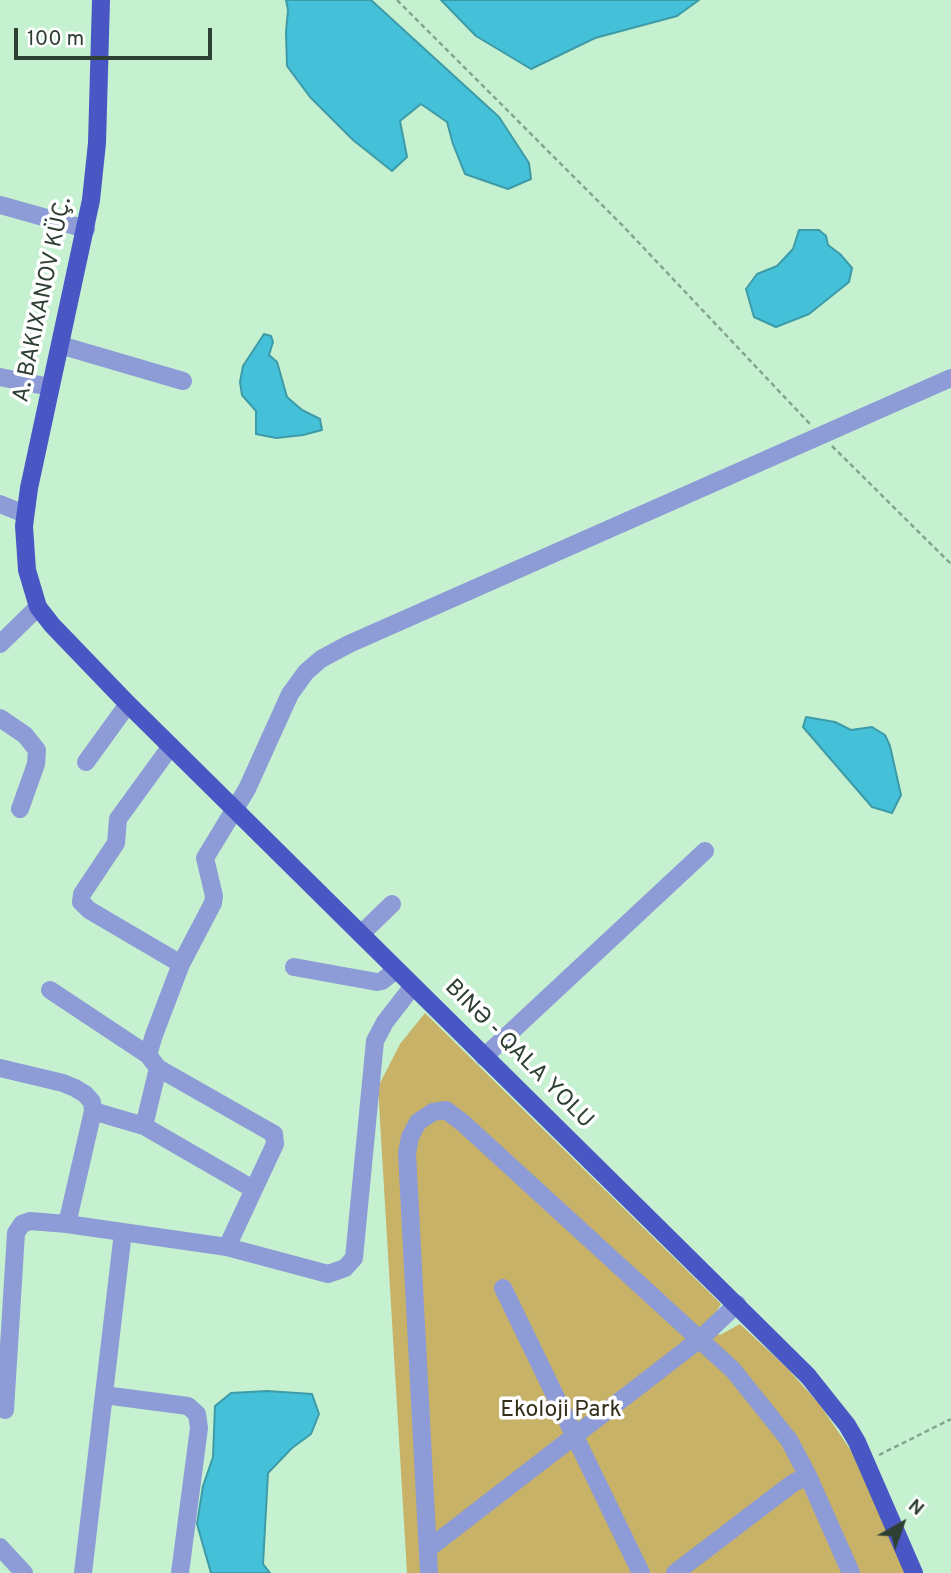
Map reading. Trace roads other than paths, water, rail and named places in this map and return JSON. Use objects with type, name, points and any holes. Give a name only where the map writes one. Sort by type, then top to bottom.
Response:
[{"type":"main road","points":[[38,607],[27,570],[25,514],[50,387],[86,229],[97,144],[101,0]]},
{"type":"main road","name":"BINƏ - QALA YOLU","points":[[38,607],[128,704],[737,1304],[815,1385],[847,1425],[867,1462],[914,1573]]},
{"type":"street","points":[[0,205],[86,229]]},
{"type":"street","points":[[60,345],[183,381]]},
{"type":"street","points":[[0,377],[50,387]]},
{"type":"street","points":[[145,1126],[153,1061],[181,964],[213,903],[205,858],[247,789],[290,694],[306,672],[321,659],[349,644],[951,378]]},
{"type":"street","points":[[0,504],[25,514]]},
{"type":"street","points":[[0,644],[38,607]]},
{"type":"street","points":[[86,762],[128,704]]},
{"type":"street","points":[[0,718],[25,735],[37,750],[36,764],[20,809]]},
{"type":"street","points":[[171,746],[118,819],[116,843],[82,894],[81,902],[89,910],[181,964]]},
{"type":"street","points":[[484,1057],[705,850]]},
{"type":"street","points":[[361,934],[392,904]]},
{"type":"street","points":[[294,967],[377,982],[396,970]]},
{"type":"street","points":[[5,1410],[16,1233],[22,1224],[30,1221],[67,1224],[227,1247],[328,1274],[345,1268],[355,1258],[375,1041],[385,1022],[413,986]]},
{"type":"street","points":[[50,990],[153,1061],[274,1134],[275,1144],[227,1247]]},
{"type":"street","points":[[0,1068],[63,1083],[85,1094],[92,1102],[93,1111],[67,1224]]},
{"type":"street","points":[[429,1573],[407,1153],[410,1137],[418,1122],[433,1112],[446,1110],[733,1370],[789,1440],[851,1573]]},
{"type":"street","points":[[93,1111],[145,1126],[253,1189]]},
{"type":"street","points":[[83,1573],[123,1232]]},
{"type":"street","points":[[503,1288],[641,1573]]},
{"type":"street","points":[[428,1549],[699,1339],[737,1304]]},
{"type":"street","points":[[104,1395],[188,1406],[197,1414],[199,1428],[180,1573]]},
{"type":"street","points":[[675,1573],[793,1483],[808,1476]]},
{"type":"street","points":[[0,1547],[24,1573]]},
{"type":"water","points":[[286,0],[371,0],[499,117],[529,163],[531,179],[508,189],[465,174],[447,122],[421,104],[400,121],[407,157],[392,171],[353,140],[310,97],[287,66]]},
{"type":"water","points":[[441,0],[699,0],[677,16],[595,38],[531,69],[476,36]]},
{"type":"water","points":[[799,230],[819,230],[826,236],[828,245],[852,268],[849,282],[809,314],[776,327],[754,317],[746,289],[757,274],[777,266],[793,249]]},
{"type":"water","points":[[264,334],[271,336],[273,342],[269,355],[277,362],[287,397],[302,410],[320,419],[322,430],[276,438],[256,434],[256,411],[242,395],[240,382],[243,366]]},
{"type":"water","points":[[806,717],[835,722],[851,730],[872,727],[885,735],[901,795],[892,813],[872,807],[803,727]]},
{"type":"water","points":[[267,1391],[312,1394],[319,1414],[311,1434],[292,1448],[268,1473],[263,1564],[270,1573],[211,1573],[197,1524],[203,1486],[213,1457],[215,1406],[231,1393]]},
{"type":"park label","name":"Ekoloji Park","points":[[561,1411]]}]
